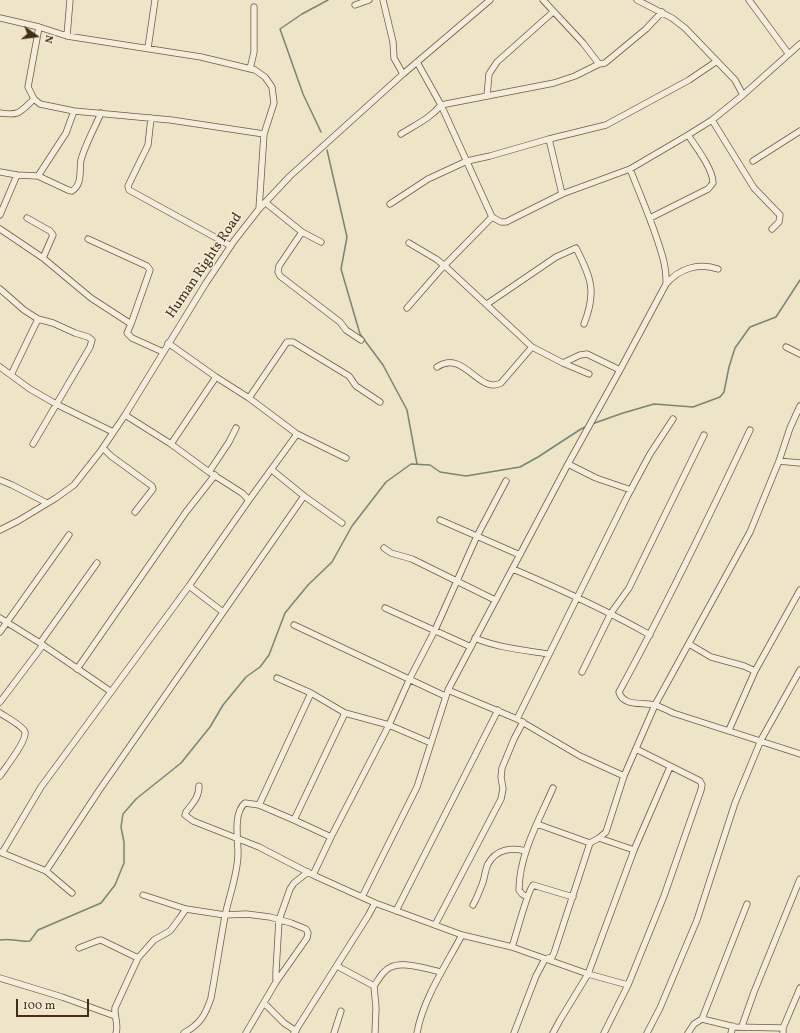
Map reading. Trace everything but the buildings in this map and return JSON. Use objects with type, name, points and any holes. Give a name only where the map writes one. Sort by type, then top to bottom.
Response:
[{"type":"street","points":[[67,36],[70,0]]},
{"type":"street","points":[[148,48],[155,0]]},
{"type":"street","points":[[355,5],[369,0]]},
{"type":"street","points":[[382,0],[393,42],[394,58],[402,74]]},
{"type":"street","points":[[543,0],[600,64]]},
{"type":"street","points":[[637,0],[662,12],[685,28],[735,80],[743,95]]},
{"type":"street","points":[[749,0],[788,54]]},
{"type":"street","name":"Human Rights Road","points":[[0,530],[56,498],[74,485],[103,448],[125,416],[168,343],[245,225],[259,209],[290,176],[402,74],[489,1]]},
{"type":"street","points":[[250,69],[254,52],[254,6]]},
{"type":"street","points":[[487,96],[489,74],[497,62],[553,12]]},
{"type":"street","points":[[401,134],[435,112],[441,105],[554,83],[575,76],[604,63],[646,29],[662,12]]},
{"type":"street","points":[[0,18],[39,27],[67,36],[201,57],[255,70],[265,77],[272,87],[274,103],[264,134],[259,209]]},
{"type":"street","points":[[39,27],[28,87],[34,99],[40,104],[74,111],[151,118],[264,134]]},
{"type":"street","points":[[417,62],[441,105],[492,217],[501,222],[506,222],[562,194],[630,169],[688,135],[712,120],[743,95],[800,44]]},
{"type":"street","points":[[390,204],[428,180],[467,161],[606,125],[689,80],[718,61]]},
{"type":"street","points":[[0,113],[13,115],[18,114],[34,99]]},
{"type":"street","points":[[38,176],[66,133],[74,111]]},
{"type":"street","points":[[0,172],[17,175],[38,176],[68,190],[72,191],[76,189],[81,174],[82,157],[101,113]]},
{"type":"street","points":[[151,118],[148,145],[128,186],[129,190],[231,246]]},
{"type":"street","points":[[712,120],[754,188],[780,216],[779,222],[772,229]]},
{"type":"street","points":[[752,162],[800,132]]},
{"type":"street","points":[[650,218],[708,189],[713,183],[713,178],[710,171],[688,135]]},
{"type":"street","points":[[549,139],[562,194]]},
{"type":"street","points":[[630,169],[650,218],[665,264],[666,284]]},
{"type":"street","points":[[0,215],[17,175]]},
{"type":"street","points":[[266,203],[302,232],[320,242]]},
{"type":"street","points":[[407,308],[492,217]]},
{"type":"street","points":[[27,218],[50,231],[53,235],[43,258]]},
{"type":"street","points":[[0,229],[43,258],[91,298],[130,324]]},
{"type":"street","points":[[302,232],[279,266],[278,272],[280,276],[340,322],[346,330],[361,340]]},
{"type":"street","points":[[88,239],[147,266],[150,270],[127,333],[132,338],[163,352]]},
{"type":"street","points":[[409,243],[445,266],[532,347],[589,374]]},
{"type":"street","points":[[487,304],[556,257],[576,248],[589,275],[592,290],[590,308],[584,324]]},
{"type":"street","points":[[362,897],[417,787],[445,696],[495,600],[666,284],[674,275],[687,268],[702,266],[718,269]]},
{"type":"street","points":[[0,289],[24,310],[38,319],[53,323],[92,340],[90,347],[33,444]]},
{"type":"street","points":[[11,375],[38,319]]},
{"type":"street","points":[[249,398],[287,342],[290,341],[349,376],[356,386],[380,402]]},
{"type":"street","points":[[168,343],[249,398],[297,434],[346,458]]},
{"type":"street","points":[[437,367],[444,362],[454,363],[463,367],[491,386],[496,385],[501,383],[532,347]]},
{"type":"street","points":[[786,347],[800,354]]},
{"type":"street","points":[[563,363],[580,354],[587,354],[620,370]]},
{"type":"street","points":[[0,367],[30,389],[56,404],[113,432]]},
{"type":"street","points":[[170,444],[216,377]]},
{"type":"street","points":[[514,1033],[536,976],[545,959],[552,957],[554,953],[590,843],[606,832],[624,776],[655,705],[690,644],[750,532],[800,406]]},
{"type":"street","points":[[125,416],[170,444],[249,500]]},
{"type":"street","points":[[517,719],[548,654],[631,490],[650,454],[672,418]]},
{"type":"street","points":[[209,472],[229,442],[236,428]]},
{"type":"street","points":[[750,430],[701,534],[650,635],[619,692],[620,697],[626,702],[655,705],[800,754]]},
{"type":"street","points":[[72,893],[46,872],[1,853],[40,787],[188,586],[297,434]]},
{"type":"street","points":[[582,672],[611,613],[629,588],[704,435]]},
{"type":"street","points":[[103,448],[111,456],[152,486],[153,489],[135,512]]},
{"type":"street","points":[[779,461],[800,463]]},
{"type":"street","points":[[568,464],[596,478],[631,490]]},
{"type":"street","points":[[272,470],[304,496],[342,523]]},
{"type":"street","points":[[77,669],[186,512],[215,475]]},
{"type":"street","points":[[0,480],[47,503]]},
{"type":"street","points":[[276,982],[279,920],[290,889],[294,883],[311,873],[331,837],[389,725],[410,678],[435,630],[477,536],[506,481]]},
{"type":"street","points":[[46,872],[98,792],[304,496]]},
{"type":"street","points":[[440,520],[520,555]]},
{"type":"street","points":[[0,632],[69,535]]},
{"type":"street","points":[[384,548],[391,553],[412,559],[457,580],[495,600]]},
{"type":"street","points":[[0,702],[98,564]]},
{"type":"street","points":[[513,569],[611,613],[650,635]]},
{"type":"street","points":[[188,586],[223,612]]},
{"type":"street","points":[[729,730],[755,671],[800,590]]},
{"type":"street","points":[[385,608],[435,630],[470,648]]},
{"type":"street","points":[[0,618],[42,644],[110,691]]},
{"type":"street","points":[[294,624],[445,696]]},
{"type":"street","points":[[475,638],[481,641],[520,650],[548,654]]},
{"type":"street","points":[[690,644],[711,657],[744,666],[755,671]]},
{"type":"street","points":[[647,1033],[660,1008],[697,920],[735,803],[761,740],[800,670]]},
{"type":"street","points":[[277,678],[311,693],[345,713],[389,725],[431,743]]},
{"type":"street","points":[[448,690],[517,719],[580,756],[624,776]]},
{"type":"street","points":[[259,805],[311,693]]},
{"type":"street","points":[[396,911],[498,710]]},
{"type":"street","points":[[0,713],[25,732],[25,737],[22,744],[0,776]]},
{"type":"street","points":[[294,820],[345,713]]},
{"type":"street","points":[[435,925],[501,799],[503,789],[501,777],[502,768],[523,722]]},
{"type":"street","points":[[604,1033],[628,985],[664,896],[702,785],[700,781],[636,749]]},
{"type":"street","points":[[553,1033],[588,974],[634,850],[670,767]]},
{"type":"street","points":[[199,786],[198,797],[185,815],[193,821],[280,857],[362,897],[396,911],[462,935],[512,947],[588,974],[628,985]]},
{"type":"street","points":[[527,897],[519,890],[519,879],[526,851],[553,788]]},
{"type":"street","points":[[184,1033],[201,1021],[208,1008],[211,998],[225,915],[235,873],[238,854],[236,838],[239,813],[242,806],[245,803],[259,805],[331,837]]},
{"type":"street","points":[[537,824],[590,843]]},
{"type":"street","points":[[599,838],[634,850]]},
{"type":"street","points":[[473,905],[489,863],[493,858],[503,850],[518,849],[526,851]]},
{"type":"street","points":[[742,1026],[800,879]]},
{"type":"street","points":[[512,947],[527,897],[533,885],[573,897]]},
{"type":"street","points":[[143,895],[186,909],[225,915],[246,914],[279,920],[306,929],[308,933],[307,938],[276,982],[246,1033]]},
{"type":"street","points":[[264,1003],[295,1032],[375,903]]},
{"type":"street","points":[[702,1020],[747,904]]},
{"type":"street","points":[[116,1033],[118,1029],[114,1016],[115,1008],[138,958],[154,940],[170,931],[186,909]]},
{"type":"street","points":[[417,1033],[419,1024],[441,972],[462,935]]},
{"type":"street","points":[[79,948],[101,940],[138,958]]},
{"type":"street","points":[[337,966],[374,986]]},
{"type":"street","points":[[375,1033],[376,1008],[374,986],[382,974],[391,966],[415,966],[441,972]]},
{"type":"street","points":[[0,978],[62,997],[114,1016]]},
{"type":"street","points":[[688,1033],[694,1024],[702,1020],[733,1026],[783,1031],[800,988]]},
{"type":"street","points":[[334,1033],[341,1011]]},
{"type":"street","points":[[730,1033],[733,1026]]},
{"type":"waterway","points":[[321,132],[303,94],[280,29],[302,14],[328,0]]},
{"type":"waterway","points":[[327,150],[347,237],[341,269],[360,334],[383,365],[407,410],[417,464]]},
{"type":"waterway","points":[[592,424],[654,404],[693,407],[720,397],[724,392],[729,367],[735,348],[750,327],[776,317],[800,280]]},
{"type":"waterway","points":[[0,940],[8,939],[30,941],[38,930],[101,903],[115,885],[124,863],[124,842],[121,827],[123,814],[136,799],[181,763],[210,727],[223,705],[246,677],[260,667],[269,655],[285,613],[308,585],[332,562],[352,526],[386,482],[411,464],[430,465],[440,472],[466,476],[520,467],[587,426]]}]
